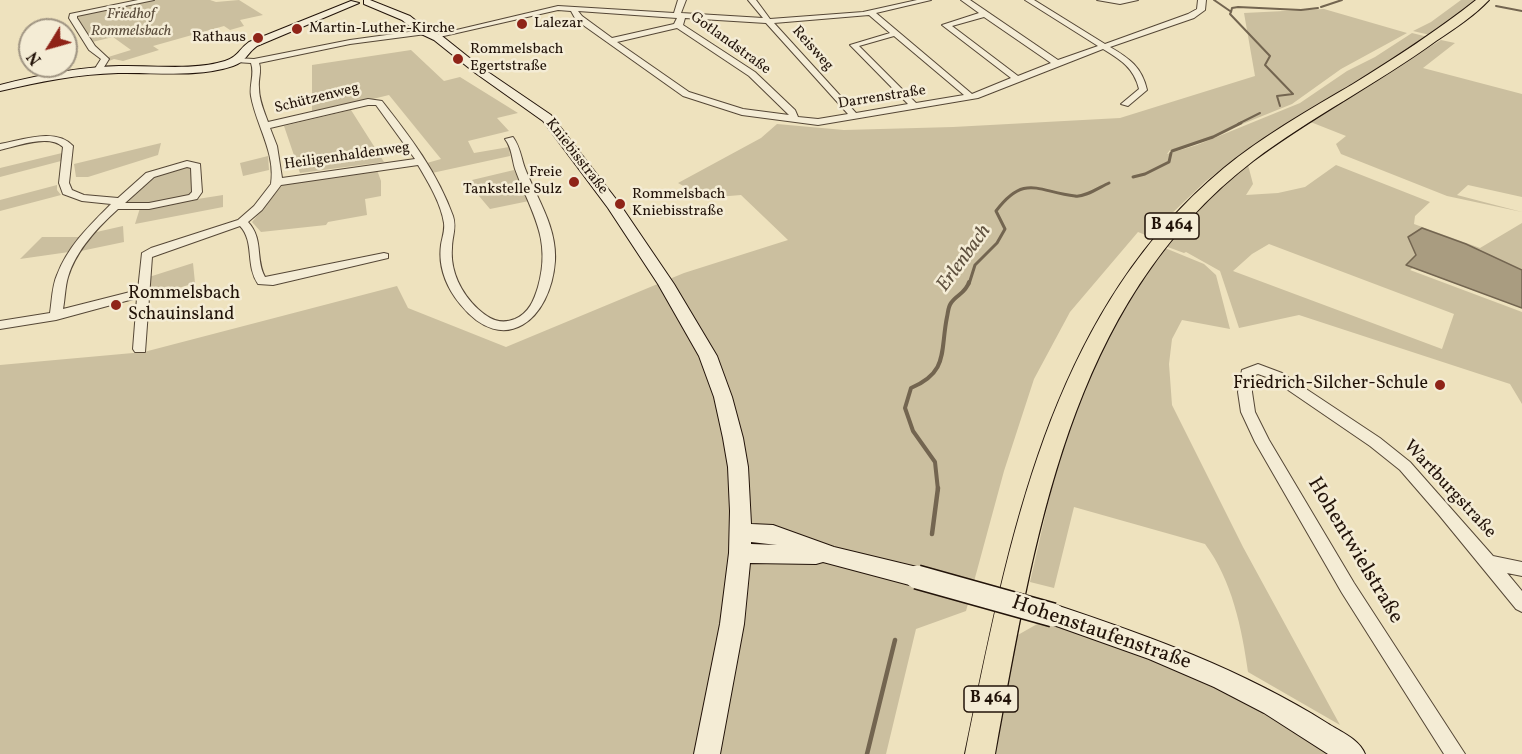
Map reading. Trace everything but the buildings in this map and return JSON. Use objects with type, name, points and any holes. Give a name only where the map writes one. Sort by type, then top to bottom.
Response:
[{"type":"main road","name":"B 464","points":[[980,754],[1017,575],[1049,451],[1086,356],[1130,279],[1182,214],[1230,171],[1273,140],[1449,28],[1483,0]]},
{"type":"street","points":[[98,70],[105,59],[88,43],[73,18],[74,14],[150,0]]},
{"type":"street","points":[[549,0],[563,8]]},
{"type":"street","points":[[679,18],[682,0]]},
{"type":"street","name":"Reisweg","points":[[752,0],[768,21],[854,116]]},
{"type":"street","points":[[435,36],[563,8],[679,18],[768,21],[871,13],[927,0]]},
{"type":"street","points":[[965,0],[1057,63]]},
{"type":"street","points":[[1032,2],[1047,0]]},
{"type":"street","points":[[1101,0],[1123,2],[1134,0]]},
{"type":"street","name":"Darrenstraße","points":[[573,9],[579,18],[686,94],[734,110],[818,122],[971,97],[1057,63],[1195,15],[1202,8],[1202,0]]},
{"type":"street","points":[[239,60],[244,56],[246,49],[253,44],[352,1],[370,1]]},
{"type":"street","name":"Kniebisstraße","points":[[370,1],[406,18],[423,32],[435,36],[484,75],[537,109],[553,125],[602,188],[686,315],[708,356],[727,411],[738,467],[740,542],[732,624],[707,754]]},
{"type":"street","points":[[1032,2],[1131,63],[1144,88],[1142,93],[1125,104]]},
{"type":"street","points":[[871,13],[971,97]]},
{"type":"street","points":[[985,15],[945,25],[1017,79]]},
{"type":"street","points":[[611,41],[679,18]]},
{"type":"street","name":"Gotlandstraße","points":[[679,18],[752,74],[792,112],[795,120]]},
{"type":"street","points":[[0,88],[54,76],[98,70],[202,68],[239,60],[254,61],[350,42],[423,32]]},
{"type":"street","points":[[897,33],[854,45],[914,106]]},
{"type":"street","points":[[140,349],[144,258],[149,253],[242,222],[262,203],[277,182],[272,146],[254,88],[257,69],[254,61]]},
{"type":"street","name":"Schützenweg","points":[[265,126],[375,101],[380,104],[422,161]]},
{"type":"street","points":[[0,147],[40,139],[62,140],[68,146],[64,187],[67,192],[82,198],[117,203],[149,206],[190,199],[197,192],[196,166],[187,164],[154,173],[117,203],[90,230],[69,261],[60,282],[56,316]]},
{"type":"street","points":[[422,161],[449,220],[446,256],[453,284],[467,304],[485,321],[498,325],[513,324],[527,317],[537,307],[547,275],[550,250],[545,222],[520,169],[518,151],[510,139]]},
{"type":"street","name":"Heiligenhaldenweg","points":[[277,182],[422,161]]},
{"type":"street","points":[[242,222],[253,233],[258,274],[262,281],[273,281],[384,256]]},
{"type":"street","points":[[0,325],[56,316],[142,293]]},
{"type":"street","name":"Wartburgstraße","points":[[1258,369],[1287,382],[1396,459],[1424,486],[1522,604]]},
{"type":"street","name":"Hohentwielstraße","points":[[1258,369],[1247,373],[1245,392],[1248,412],[1262,442],[1348,588],[1455,754]]},
{"type":"street","name":"Hohenstaufenstraße","points":[[740,542],[833,556],[917,577],[1053,615],[1162,652],[1248,691],[1352,754]]},
{"type":"street","name":"Wartburgstraße","points":[[1490,563],[1522,569]]},
{"type":"green space","name":"Friedhof Rommelsbach","points":[[150,0],[210,0],[216,2],[239,0],[263,15],[240,20],[244,26],[230,30],[224,26],[153,46],[159,50],[123,61],[114,59],[104,63],[105,58],[131,50],[113,37],[88,43],[78,18],[74,14],[95,9],[97,11],[114,9],[115,6]]},
{"type":"green space","points":[[1461,0],[1476,0],[1430,35],[1413,31],[1431,22]]},
{"type":"green space","points":[[1324,9],[1407,33],[1341,69],[1292,104],[1188,146],[1170,150],[1167,154],[1197,145],[1300,103],[1347,71],[1375,57],[1412,33],[1428,37],[1244,152],[1206,181],[1148,236],[1138,232],[1070,312],[1034,379],[1004,471],[966,611],[916,629],[886,754],[0,754],[0,365],[144,352],[397,286],[408,308],[506,347],[684,273],[788,240],[741,195],[705,198],[678,183],[761,138],[777,124],[844,130],[1120,118],[1255,76],[1244,13]]},
{"type":"green space","points":[[1441,40],[1455,43],[1423,68],[1522,94],[1522,197],[1468,185],[1457,195],[1522,212],[1447,196],[1341,154],[1336,144],[1346,136],[1308,121]]},
{"type":"green space","points":[[411,50],[444,81],[460,77],[518,113],[497,118],[509,131],[468,141],[474,153],[509,147],[510,156],[432,173],[427,163],[441,159],[389,95],[312,114],[312,65]]},
{"type":"green space","points":[[351,110],[384,162],[300,173],[284,126]]},
{"type":"green space","points":[[161,143],[158,155],[88,177],[76,177],[74,164]]},
{"type":"green space","points":[[62,153],[61,161],[0,177],[0,168]]},
{"type":"green space","points":[[268,156],[269,170],[243,176],[240,163]]},
{"type":"green space","points":[[1248,165],[1253,184],[1246,195],[1278,193],[1305,187],[1336,165],[1430,202],[1415,216],[1414,224],[1480,248],[1522,223],[1522,308],[1413,268],[1410,270],[1522,312],[1522,404],[1510,384],[1299,315],[1239,328],[1220,271],[1186,252],[1165,246],[1209,200]],"holes":[[[1269,244],[1454,314],[1442,349],[1233,271],[1252,254]]]},
{"type":"green space","points":[[184,166],[191,168],[193,192],[187,196],[170,202],[122,204],[147,179]]},
{"type":"green space","points":[[377,170],[381,181],[381,196],[365,199],[367,215],[328,222],[326,225],[261,232],[252,222],[284,183]]},
{"type":"green space","points":[[514,170],[529,201],[490,209],[479,196],[472,180]]},
{"type":"green space","points":[[57,185],[57,190],[61,195],[0,211],[0,200]]},
{"type":"green space","points":[[223,195],[223,207],[135,224],[140,208]]},
{"type":"green space","points":[[123,226],[124,242],[76,252],[92,233]]},
{"type":"green space","points":[[42,237],[81,237],[69,252],[20,259]]},
{"type":"green space","points":[[1165,248],[1204,264],[1216,275],[1230,329],[1182,320],[1172,339],[1169,364],[1172,405],[1243,547],[1340,725],[1248,672],[1243,639],[1229,589],[1205,544],[1074,507],[1054,588],[1030,582],[1059,461],[1083,392],[1120,317]]},
{"type":"green space","points":[[193,263],[195,283],[149,297],[149,277]]},
{"type":"green space","points":[[1053,615],[1133,642],[1352,754],[980,754],[1002,644]]},
{"type":"shaded area","points":[[1422,228],[1466,244],[1522,270],[1522,308],[1406,265],[1416,255],[1408,237]]},
{"type":"waterway","points":[[1214,0],[1230,11]]},
{"type":"waterway","name":"Erlenbach","points":[[1321,7],[1342,0]]},
{"type":"waterway","points":[[1496,6],[1522,11]]},
{"type":"waterway","name":"Erlenbach","points":[[1280,106],[1277,96],[1293,94],[1265,65],[1270,56],[1230,14],[1232,8],[1301,10],[1318,8]]},
{"type":"waterway","name":"Erlenbach","points":[[1238,124],[1260,113]]},
{"type":"waterway","name":"Erlenbach","points":[[1172,151],[1213,137],[1241,123]]},
{"type":"waterway","name":"Erlenbach","points":[[1133,177],[1145,174],[1169,162],[1171,153]]},
{"type":"waterway","name":"Erlenbach","points":[[969,284],[975,265],[997,243],[1005,229],[996,211],[1015,192],[1024,188],[1032,188],[1079,196],[1109,183]]},
{"type":"waterway","name":"Erlenbach","points":[[938,489],[935,462],[913,431],[905,408],[911,388],[932,375],[937,367],[943,350],[949,306],[966,289],[969,282]]},
{"type":"waterway","name":"Erlenbach","points":[[932,534],[938,489]]},
{"type":"waterway","name":"Erlenbach","points":[[867,754],[895,640]]},
{"type":"place","name":"Lalezar","points":[[522,24]]},
{"type":"place","name":"Martin-Luther-Kirche","points":[[297,29]]},
{"type":"place","name":"Rathaus","points":[[258,38]]},
{"type":"place","name":"Rommelsbach Egertstraße","points":[[458,59]]},
{"type":"place","name":"Freie Tankstelle Sulz","points":[[574,182]]},
{"type":"place","name":"Rommelsbach Kniebisstraße","points":[[620,204]]},
{"type":"place","name":"Rommelsbach Schauinsland","points":[[116,305]]},
{"type":"place","name":"Friedrich-Silcher-Schule","points":[[1440,385]]}]
